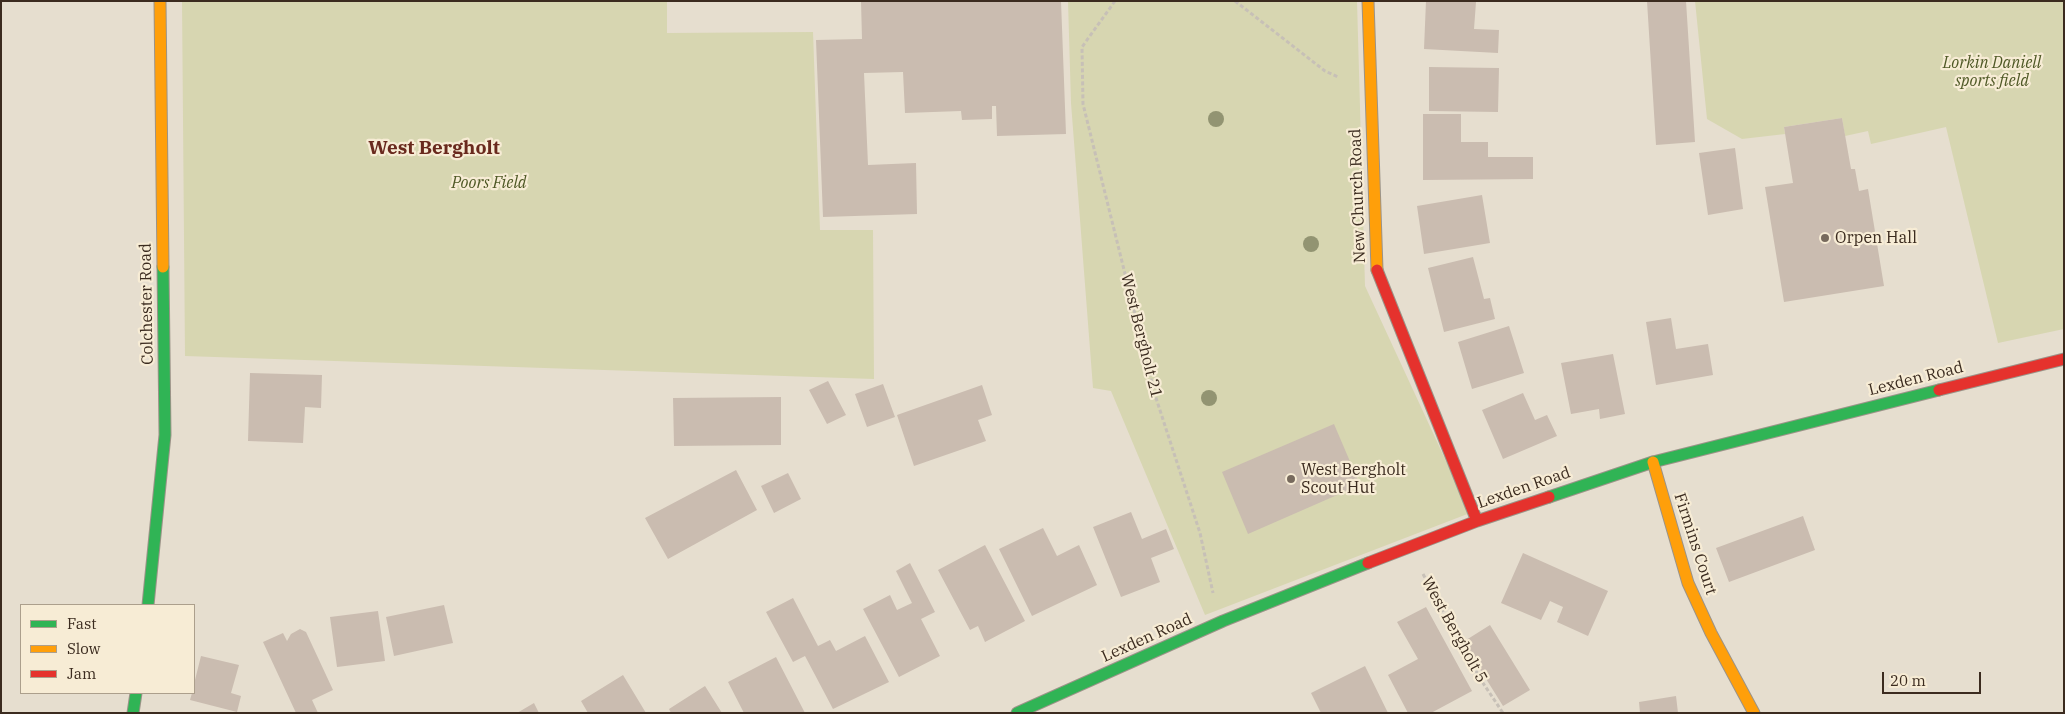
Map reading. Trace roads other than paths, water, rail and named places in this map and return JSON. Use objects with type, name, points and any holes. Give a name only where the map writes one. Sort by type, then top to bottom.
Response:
[{"type":"street","name":"Colchester Road","points":[[148,604],[165,435],[160,1]]},
{"type":"street","name":"New Church Road","points":[[1368,1],[1376,268],[1477,521]]},
{"type":"street","name":"Lexden Road","points":[[1017,713],[1223,622],[1477,521],[1653,462],[2064,359]]},
{"type":"street","name":"Firmins Court","points":[[1653,462],[1688,583],[1711,633],[1754,713]]},
{"type":"street","points":[[133,713],[136,694]]},
{"type":"place","name":"Orpen Hall","points":[[1825,238]]},
{"type":"place","name":"West Bergholt Scout Hut","points":[[1291,479]]},
{"type":"district","name":"West Bergholt","points":[[434,149]]},
{"type":"park label","name":"Lorkin Daniell sports field","points":[[1992,72]]},
{"type":"park label","name":"Poors Field","points":[[489,183]]}]
